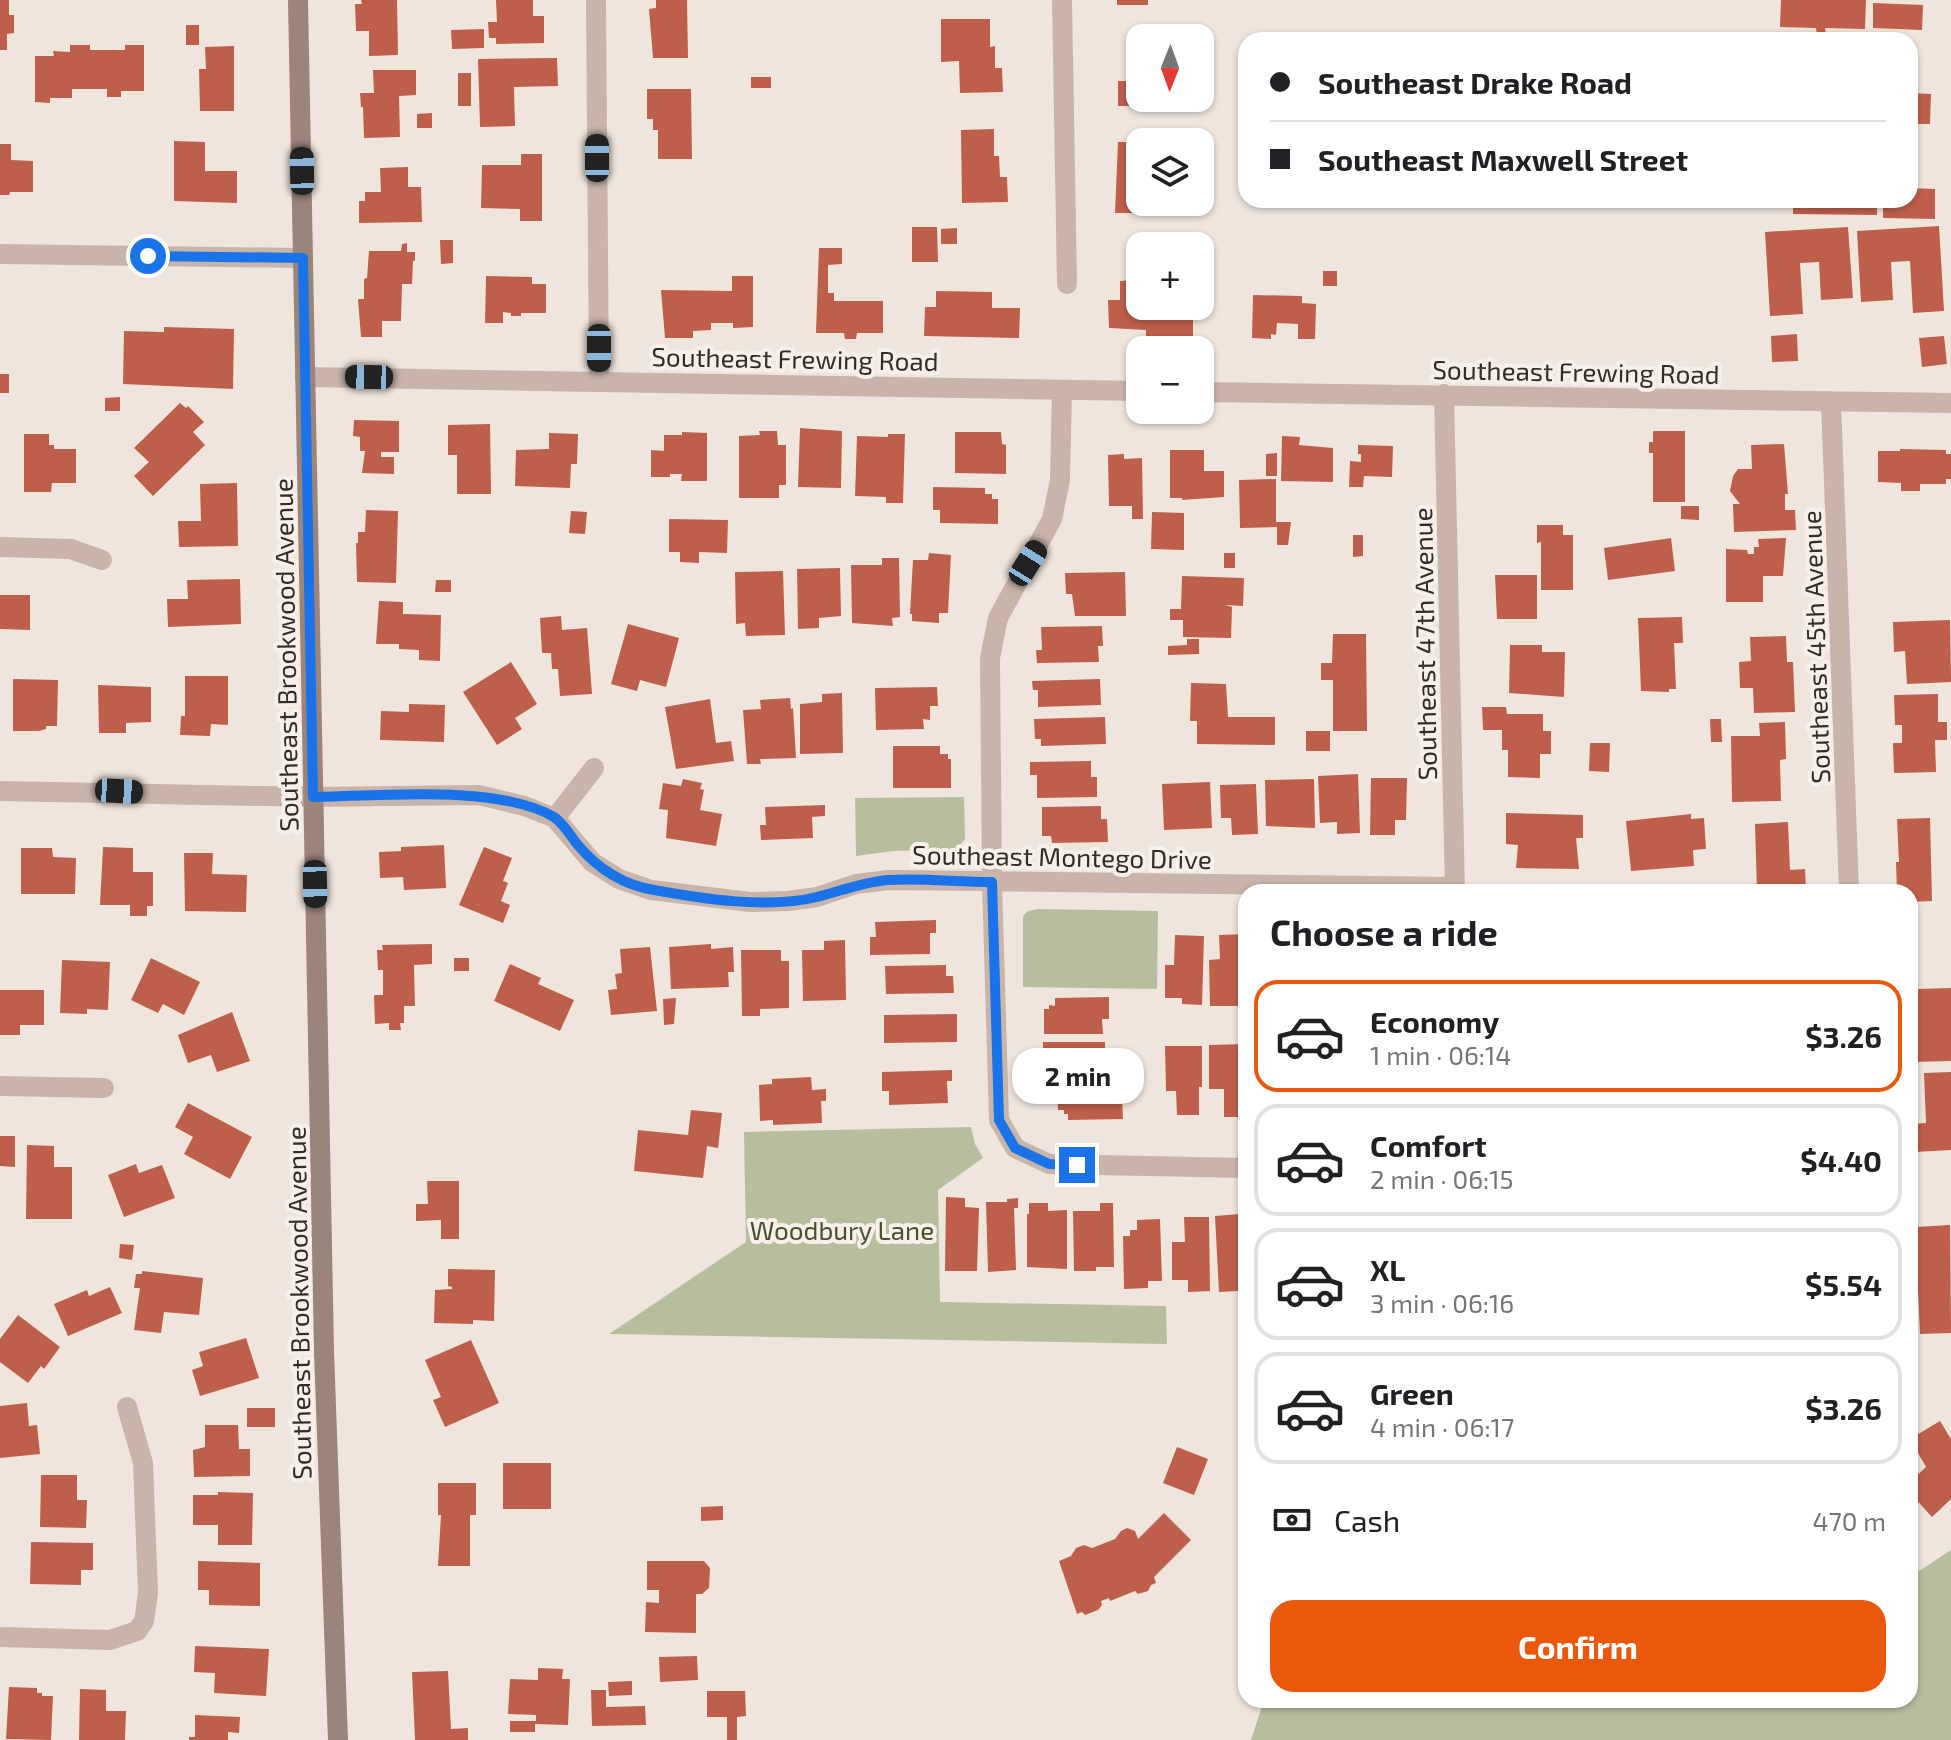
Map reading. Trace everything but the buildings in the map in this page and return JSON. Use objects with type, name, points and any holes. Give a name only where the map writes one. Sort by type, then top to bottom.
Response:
[{"type":"main road","name":"Southeast Brookwood Avenue","points":[[298,0],[325,1382],[338,1740]]},
{"type":"street","points":[[596,0],[599,380]]},
{"type":"street","points":[[1062,0],[1067,284]]},
{"type":"street","points":[[0,254],[303,258]]},
{"type":"street","name":"Southeast Frewing Road","points":[[305,377],[1126,391]]},
{"type":"street","points":[[1062,390],[1060,480],[1052,519],[998,618],[990,658],[999,1120],[1015,1148],[1049,1164],[1238,1168]]},
{"type":"street","name":"Southeast Frewing Road","points":[[1214,392],[1951,403]]},
{"type":"street","name":"Southeast 47th Avenue","points":[[1444,394],[1455,884]]},
{"type":"street","name":"Southeast 45th Avenue","points":[[1831,401],[1849,884]]},
{"type":"street","points":[[0,547],[71,549],[102,560]]},
{"type":"street","points":[[0,791],[313,797],[479,795],[524,806],[555,818],[594,768]]},
{"type":"street","name":"Southeast Montego Drive","points":[[555,818],[592,862],[619,879],[651,890],[750,902],[817,897],[856,884],[889,880],[1238,886]]},
{"type":"street","points":[[0,1086],[104,1088]]},
{"type":"street","points":[[0,1637],[110,1640],[137,1631],[144,1621],[148,1593],[143,1463],[127,1407]]},
{"type":"green space","points":[[964,797],[965,839],[957,849],[893,851],[856,856],[855,798]]},
{"type":"green space","points":[[1028,911],[1158,911],[1157,989],[1023,987],[1023,916]]},
{"type":"green space","name":"Woodbury Lane","points":[[971,1127],[975,1144],[983,1158],[938,1190],[940,1302],[1166,1306],[1167,1344],[609,1334],[746,1242],[744,1132]]},
{"type":"green space","points":[[1951,1550],[1951,1740],[1251,1740],[1261,1708],[1918,1708],[1918,1572]]},
{"type":"route","points":[[148,256],[303,258],[313,797],[479,795],[524,806],[555,818],[592,862],[619,879],[651,890],[750,902],[817,897],[856,884],[889,880],[992,882],[999,1120],[1015,1148],[1049,1164],[1077,1165]]}]
